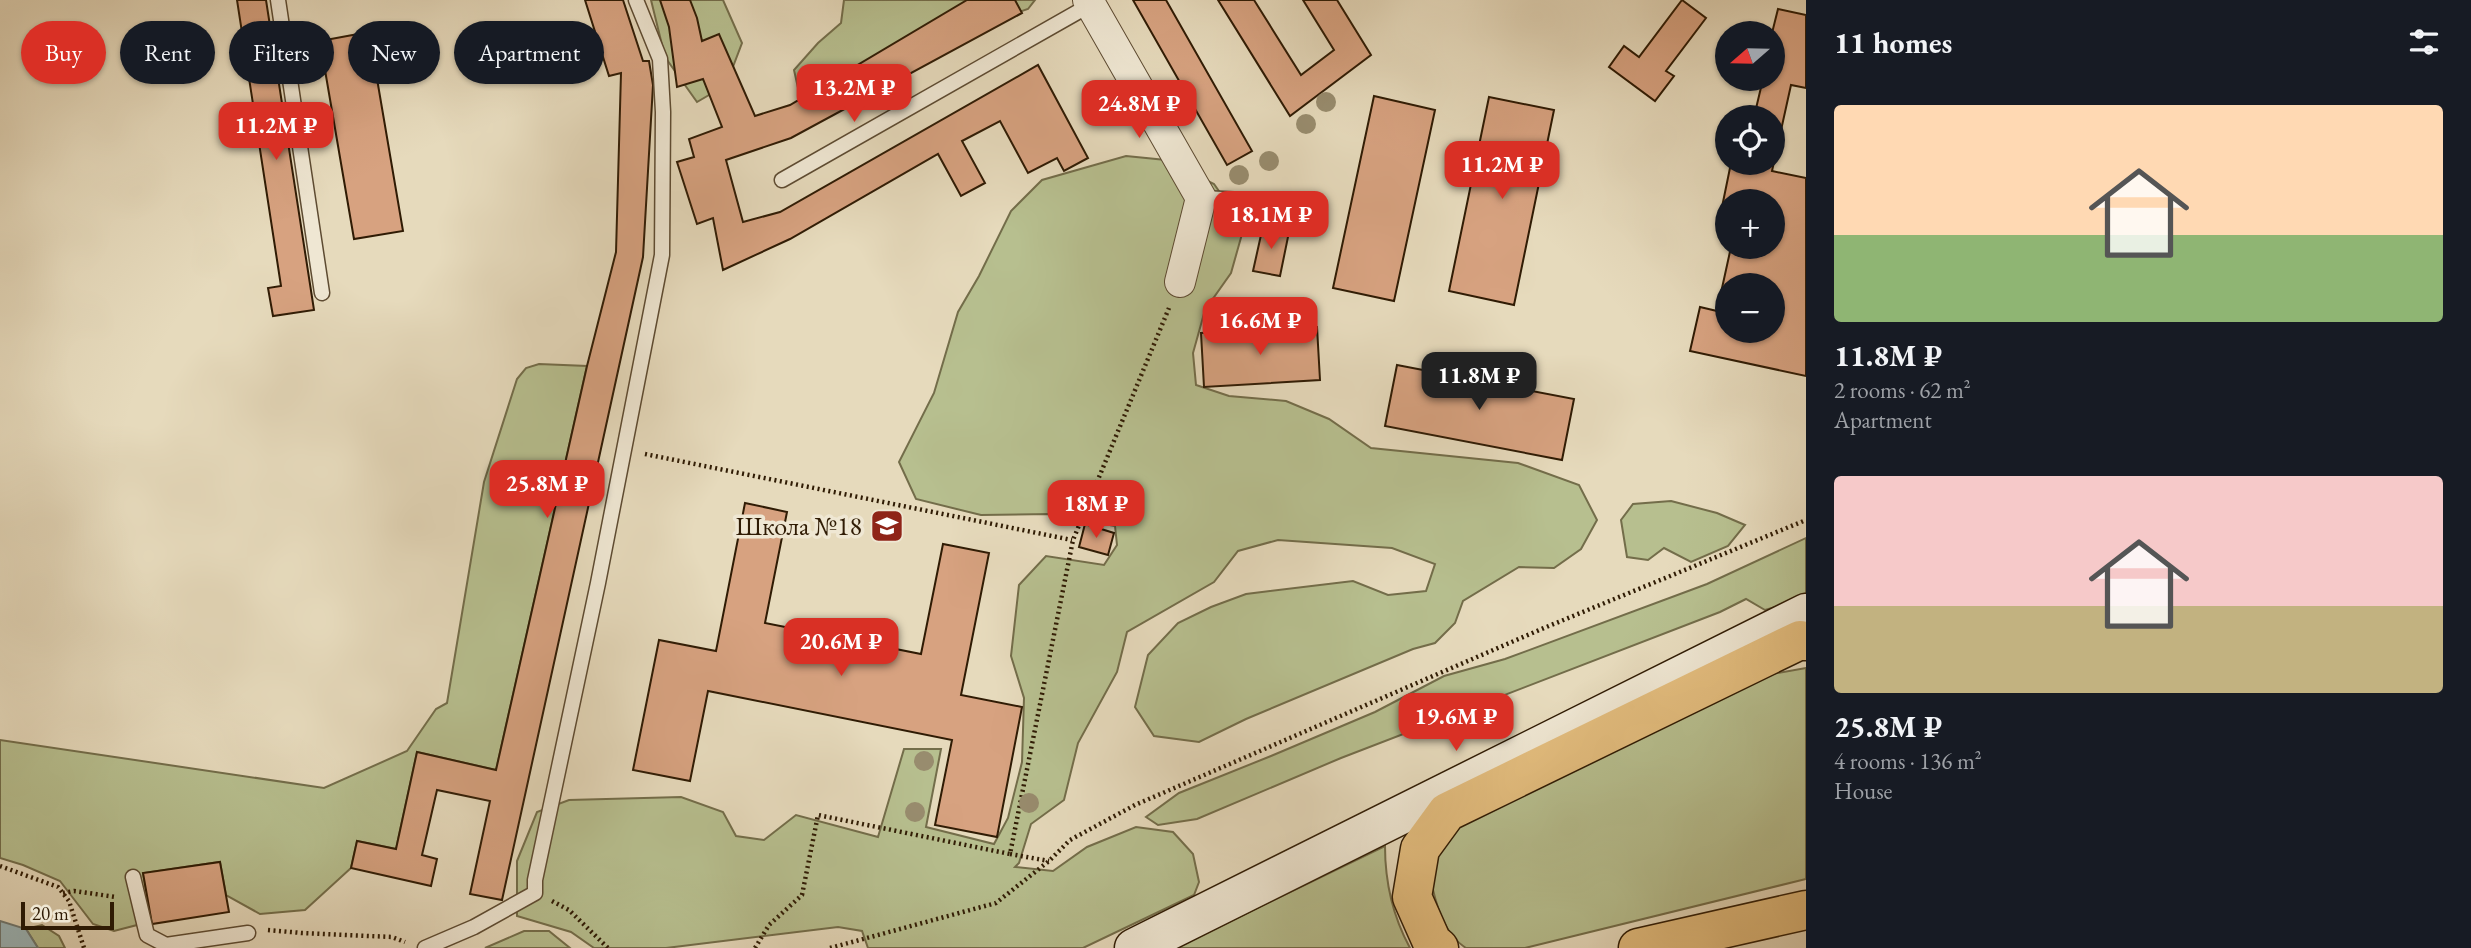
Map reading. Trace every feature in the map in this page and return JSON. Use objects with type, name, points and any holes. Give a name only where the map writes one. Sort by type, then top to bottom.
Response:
[{"type":"main road","points":[[1133,948],[1806,613]]},
{"type":"main road","points":[[1438,948],[1432,942],[1412,897],[1420,849],[1447,812],[1800,640],[1806,641]]},
{"type":"main road","points":[[1638,948],[1806,910]]},
{"type":"street","points":[[1089,2],[1201,198],[1180,282]]},
{"type":"lane","points":[[278,0],[322,293]]},
{"type":"lane","points":[[428,947],[474,927],[535,893],[535,880],[662,255],[663,112],[660,60],[636,0]]},
{"type":"lane","points":[[782,180],[1089,2]]},
{"type":"lane","points":[[1201,198],[1245,200]]},
{"type":"lane","points":[[133,877],[147,935],[166,945],[183,945],[248,933]]},
{"type":"path","points":[[1010,854],[1073,540],[1180,282]]},
{"type":"path","points":[[624,449],[1073,540]]},
{"type":"path","points":[[830,948],[996,903],[1049,861],[1070,840],[1135,805],[1544,628],[1806,520]]},
{"type":"path","points":[[755,948],[769,925],[802,895],[818,815],[1049,861]]},
{"type":"path","points":[[0,866],[58,887],[69,901],[84,948]]},
{"type":"path","points":[[63,893],[74,891],[99,894],[136,900],[138,905]]},
{"type":"path","points":[[535,893],[569,910],[608,948]]},
{"type":"path","points":[[248,933],[268,930],[392,937],[428,947]]},
{"type":"green space","points":[[651,0],[723,0],[742,43],[726,85],[697,102],[665,57]]},
{"type":"green space","points":[[844,0],[1035,0],[1028,9],[970,28],[803,110],[794,70],[818,43],[841,23]]},
{"type":"green space","points":[[1126,156],[1166,160],[1214,184],[1244,227],[1231,273],[1205,310],[1193,353],[1196,385],[1229,396],[1286,401],[1329,419],[1371,448],[1518,463],[1579,485],[1597,520],[1581,549],[1554,568],[1519,567],[1463,601],[1455,623],[1435,643],[1413,649],[1246,719],[1199,742],[1154,736],[1135,707],[1148,655],[1178,623],[1246,594],[1353,581],[1388,595],[1426,591],[1435,564],[1392,548],[1278,540],[1238,551],[1214,582],[1127,632],[1117,672],[1078,743],[1064,800],[1031,824],[1019,863],[1015,867],[1053,871],[1087,847],[1136,827],[1173,832],[1193,854],[1199,882],[1194,895],[1083,948],[868,948],[862,931],[838,927],[666,948],[594,948],[571,932],[517,916],[517,861],[537,812],[569,800],[681,797],[723,812],[736,836],[764,840],[796,815],[878,837],[904,749],[941,749],[926,827],[994,844],[1008,818],[1022,762],[1024,698],[1011,656],[1019,585],[1046,556],[1104,565],[1117,545],[1115,526],[1051,514],[981,515],[916,499],[899,462],[934,393],[958,312],[1011,211],[1042,180]]},
{"type":"green space","points":[[539,364],[587,366],[496,770],[417,752],[396,849],[357,841],[351,868],[305,910],[260,914],[226,895],[220,862],[143,873],[149,908],[137,925],[114,931],[93,924],[60,881],[0,858],[0,740],[324,788],[407,751],[436,709],[447,703],[484,482],[517,379],[526,368]]},
{"type":"green space","points":[[1671,501],[1717,513],[1745,525],[1728,546],[1691,562],[1664,548],[1648,560],[1627,557],[1621,520],[1633,504]]},
{"type":"green space","points":[[1806,538],[1806,597],[1803,599],[1765,610],[1746,599],[1720,612],[1341,758],[1197,819],[1158,825],[1146,817],[1179,793],[1375,712],[1444,676],[1505,659],[1707,584]]},
{"type":"green space","points":[[1806,668],[1806,879],[1525,948],[1466,948],[1450,933],[1440,912],[1428,868],[1457,823],[1766,675]]},
{"type":"green space","points":[[1385,846],[1386,873],[1391,898],[1398,923],[1410,948],[1175,948]]},
{"type":"green space","points":[[42,925],[59,936],[65,948],[38,948],[26,929]]},
{"type":"green space","points":[[524,931],[549,931],[570,948],[485,948]]},
{"type":"water","points":[[0,921],[26,929],[38,948],[0,948]]},
{"type":"building","points":[[237,0],[266,0],[269,21],[240,21]]},
{"type":"building","points":[[585,0],[623,0],[643,61],[649,61],[653,85],[643,257],[502,900],[470,894],[490,801],[437,790],[422,855],[437,859],[431,886],[351,868],[357,841],[396,849],[417,752],[496,770],[587,366],[616,252],[621,73],[609,76],[604,60],[604,21],[592,21]]},
{"type":"building","points":[[660,0],[690,0],[702,41],[719,34],[755,116],[790,105],[967,0],[1015,0],[1022,13],[791,138],[726,160],[743,222],[780,212],[1038,65],[1088,158],[1064,171],[1057,158],[1028,173],[1000,121],[962,141],[985,183],[961,196],[938,154],[790,239],[723,270],[713,218],[697,224],[677,162],[694,157],[689,139],[722,127],[703,79],[677,87],[669,27]]},
{"type":"building","points":[[1133,0],[1166,0],[1252,151],[1227,165]]},
{"type":"building","points":[[1218,0],[1254,0],[1301,75],[1334,50],[1303,0],[1337,0],[1371,55],[1290,116]]},
{"type":"building","points":[[1682,0],[1706,18],[1666,71],[1674,76],[1655,101],[1609,67],[1624,46],[1639,57]]},
{"type":"building","points":[[1778,9],[1806,15],[1806,88],[1791,85],[1785,112],[1785,105],[1757,105],[1760,91],[1785,91],[1785,21],[1775,21]]},
{"type":"building","points":[[348,36],[348,84],[378,84],[403,231],[354,239],[327,84],[334,84],[334,38]]},
{"type":"building","points":[[250,84],[279,84],[314,310],[273,316],[268,288],[281,286]]},
{"type":"building","points":[[1374,96],[1435,110],[1394,301],[1333,288]]},
{"type":"building","points":[[1489,97],[1554,110],[1514,305],[1449,291]]},
{"type":"building","points":[[1785,174],[1806,178],[1806,376],[1690,351],[1700,307],[1715,311],[1715,343],[1785,343],[1785,273],[1725,273],[1728,259],[1785,259],[1785,189],[1726,189],[1729,175]]},
{"type":"building","points":[[1263,226],[1289,232],[1280,276],[1253,271]]},
{"type":"building","points":[[1317,327],[1320,380],[1204,387],[1201,333]]},
{"type":"building","points":[[1397,365],[1574,399],[1562,460],[1385,426]]},
{"type":"building","points":[[745,503],[787,512],[765,623],[921,654],[943,544],[989,553],[961,695],[1022,707],[997,837],[935,825],[952,740],[708,691],[690,781],[633,770],[659,640],[716,651]]},
{"type":"building","points":[[1085,524],[1114,533],[1108,555],[1079,547]]},
{"type":"building","points":[[220,862],[229,912],[152,924],[143,873]]},
{"type":"place","name":"Школа №18","points":[[887,526]]}]
